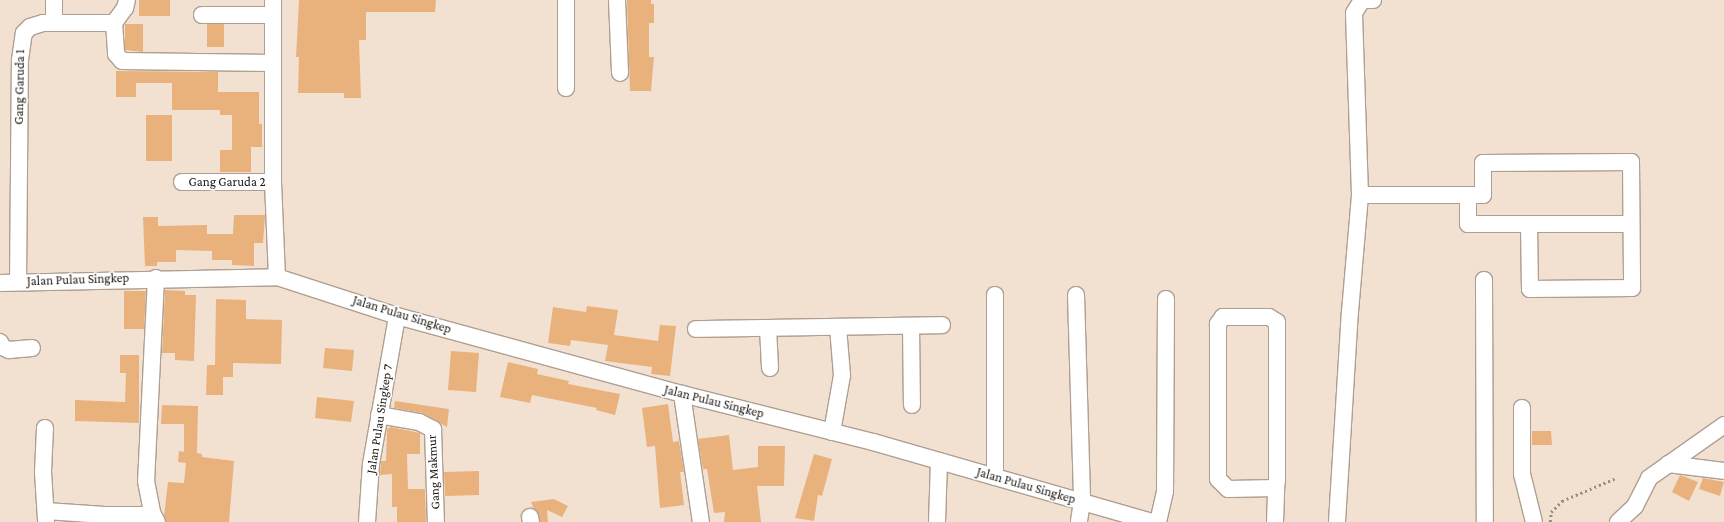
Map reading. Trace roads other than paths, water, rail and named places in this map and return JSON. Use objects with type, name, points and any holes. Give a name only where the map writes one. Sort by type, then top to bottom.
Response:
[{"type":"street","points":[[54,0],[54,23]]},
{"type":"street","points":[[126,0],[125,8],[114,23],[116,54],[122,61],[272,63]]},
{"type":"street","points":[[566,0],[566,88]]},
{"type":"street","points":[[617,0],[620,73]]},
{"type":"street","points":[[1337,522],[1350,312],[1360,195],[1354,13],[1362,0],[1373,0]]},
{"type":"street","points":[[202,15],[273,7],[273,182],[277,277]]},
{"type":"street","name":"Gang Garuda 1","points":[[18,282],[21,42],[24,34],[30,27],[54,23],[114,23]]},
{"type":"street","points":[[1360,195],[1483,194],[1483,163],[1631,162],[1632,288],[1530,289],[1529,224]]},
{"type":"street","name":"Gang Garuda 2","points":[[182,182],[273,182]]},
{"type":"street","points":[[1468,194],[1468,224],[1632,224]]},
{"type":"street","name":"Jalan Pulau Singkep","points":[[0,283],[156,278],[277,277],[397,316],[682,394],[939,461],[1152,522]]},
{"type":"street","points":[[45,428],[43,472],[46,516],[105,516],[155,519],[146,481],[156,278]]},
{"type":"street","points":[[1484,280],[1485,522]]},
{"type":"street","points":[[995,295],[995,477]]},
{"type":"street","points":[[1076,295],[1082,502],[1079,522]]},
{"type":"street","points":[[1158,522],[1166,483],[1166,300]]},
{"type":"street","name":"Jalan Pulau Singkep 7","points":[[367,522],[371,464],[397,316]]},
{"type":"street","points":[[1275,522],[1276,488],[1277,322],[1269,317],[1223,317],[1218,324],[1218,479],[1228,489],[1276,488]]},
{"type":"street","points":[[911,326],[912,405]]},
{"type":"street","points":[[696,329],[942,326]]},
{"type":"street","points":[[832,432],[842,383],[838,327]]},
{"type":"street","points":[[768,328],[770,368]]},
{"type":"street","points":[[0,342],[2,347],[9,350],[32,348]]},
{"type":"street","points":[[682,394],[701,522]]},
{"type":"street","points":[[1522,408],[1522,474],[1534,522]]},
{"type":"street","name":"Gang Makmur","points":[[379,415],[419,422],[433,429],[436,522]]},
{"type":"street","points":[[1618,522],[1635,506],[1649,478],[1724,425]]},
{"type":"street","points":[[937,522],[939,461]]},
{"type":"street","points":[[1668,464],[1724,471]]}]
